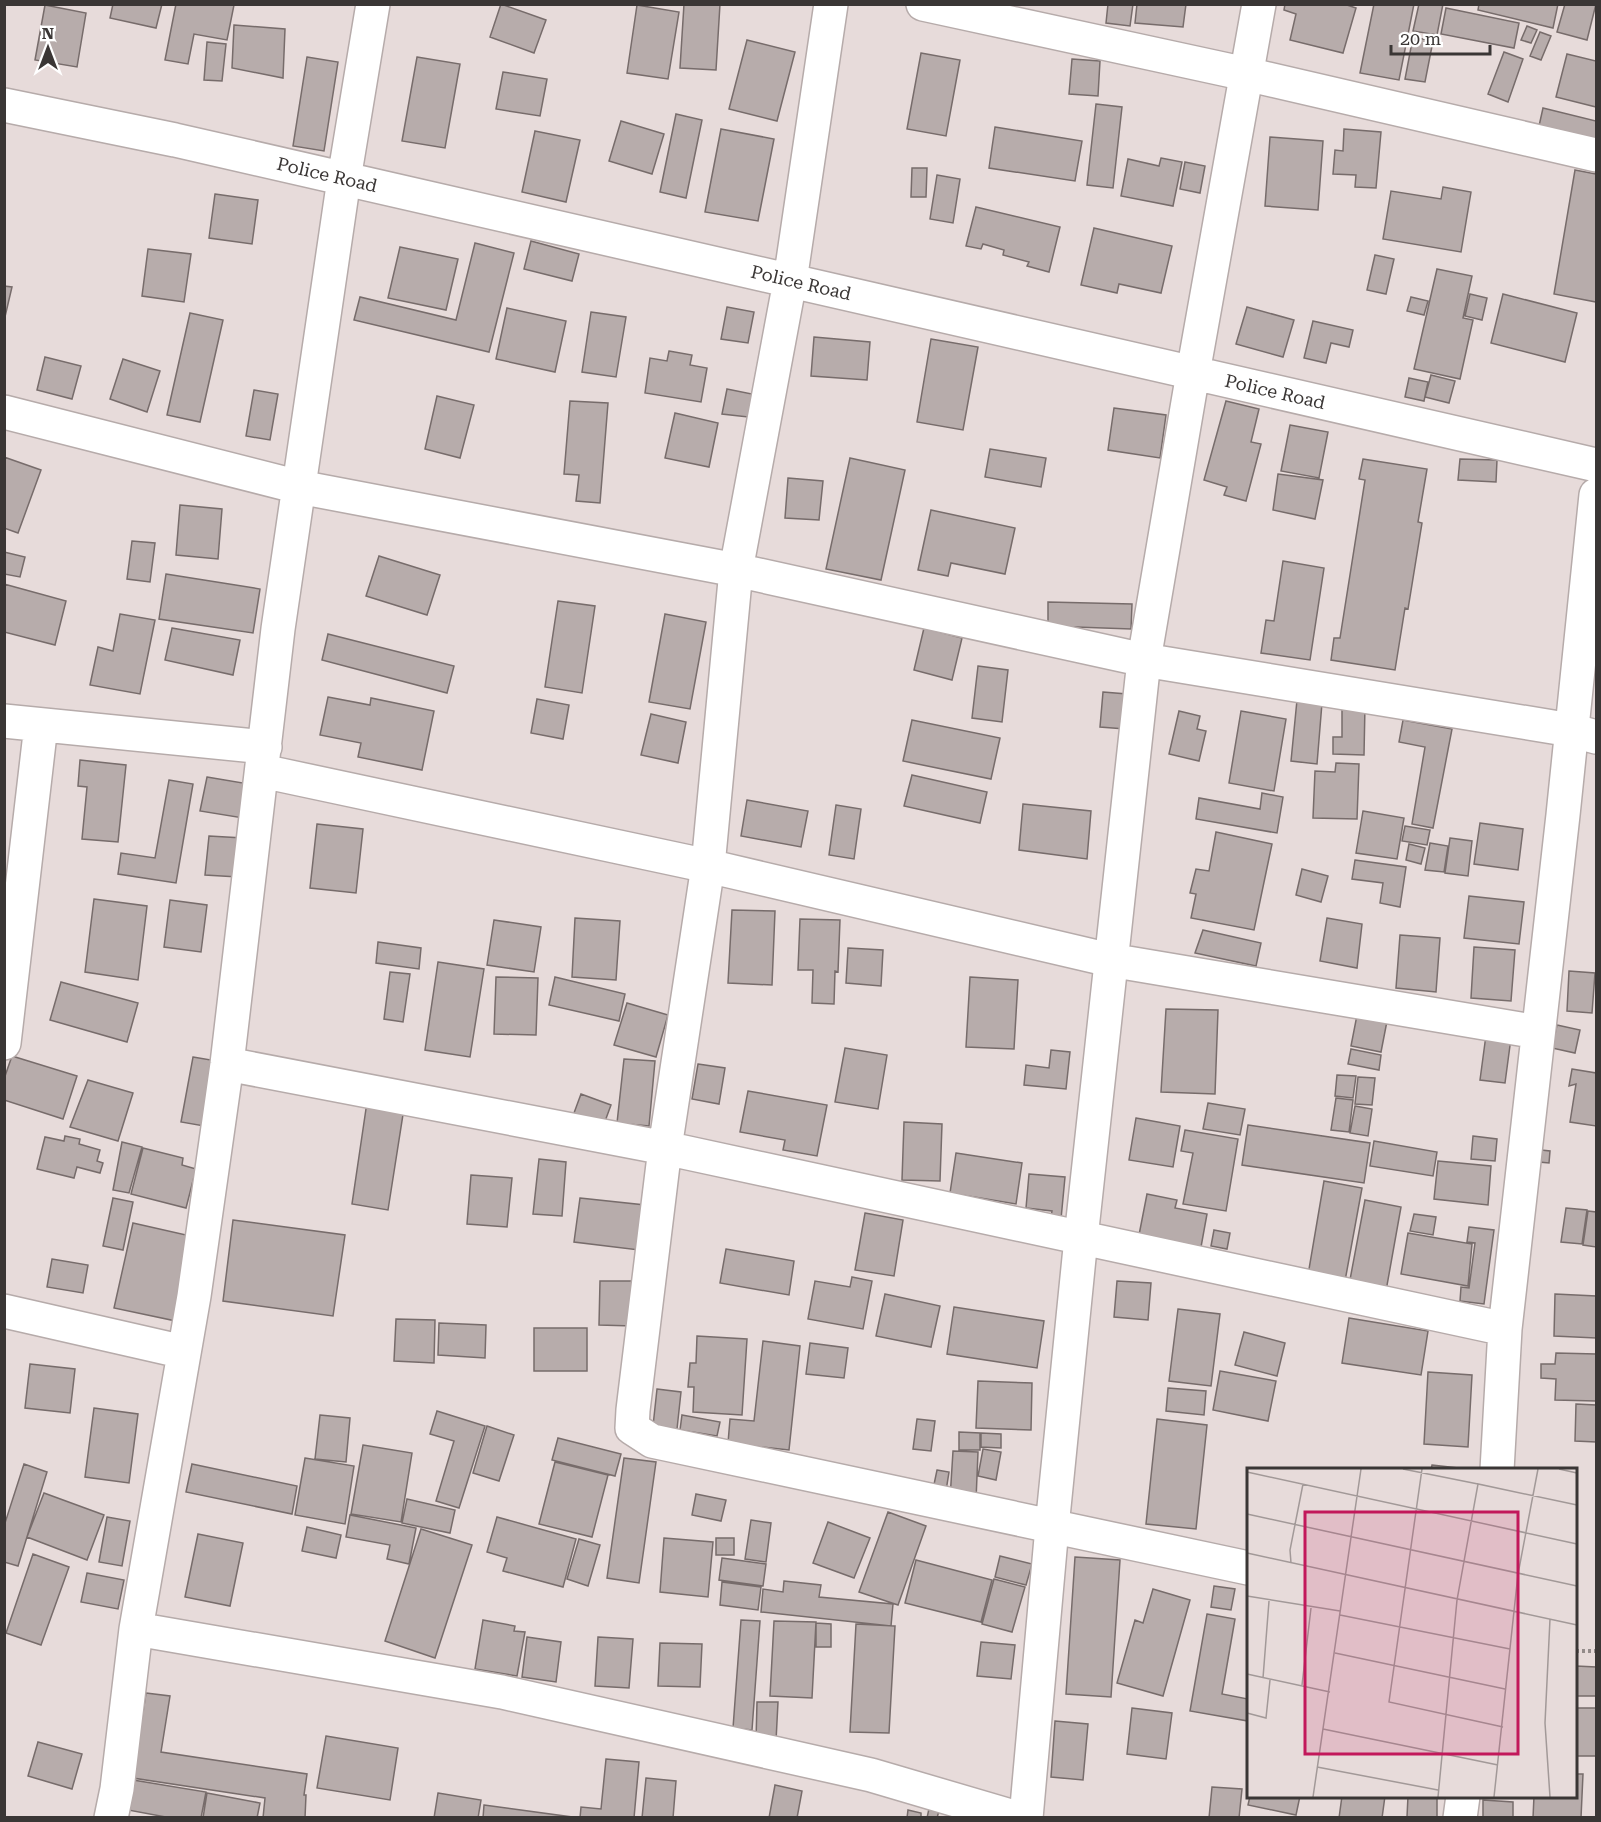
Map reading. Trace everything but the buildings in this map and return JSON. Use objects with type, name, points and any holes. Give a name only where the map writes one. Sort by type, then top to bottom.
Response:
[{"type":"street","points":[[111,1818],[117,1789],[136,1629],[184,1352],[227,1064],[278,628],[344,178],[374,4]]},
{"type":"street","points":[[831,4],[790,281],[736,570],[708,866],[665,1148],[632,1428],[652,1441],[1247,1568]]},
{"type":"street","points":[[923,4],[1246,74],[1596,155]]},
{"type":"street","points":[[1026,1818],[1081,1238],[1144,660],[1192,373],[1259,4]]},
{"type":"street","name":"Police Road","points":[[4,105],[344,178],[1596,465]]},
{"type":"street","points":[[4,412],[299,487],[736,570],[1144,660],[1584,734]]},
{"type":"street","points":[[1497,1468],[1505,1329],[1562,827],[1584,734],[1596,495]]},
{"type":"street","points":[[4,721],[263,759],[1110,960],[1538,1032]]},
{"type":"street","points":[[4,1043],[41,725]]},
{"type":"street","points":[[227,1064],[665,1148],[1505,1329]]},
{"type":"street","points":[[4,1311],[184,1352]]},
{"type":"street","points":[[136,1629],[502,1692],[871,1775],[1017,1818]]},
{"type":"street","points":[[1460,1818],[1463,1798]]},
{"type":"path","points":[[1577,1651],[1596,1651]]}]
